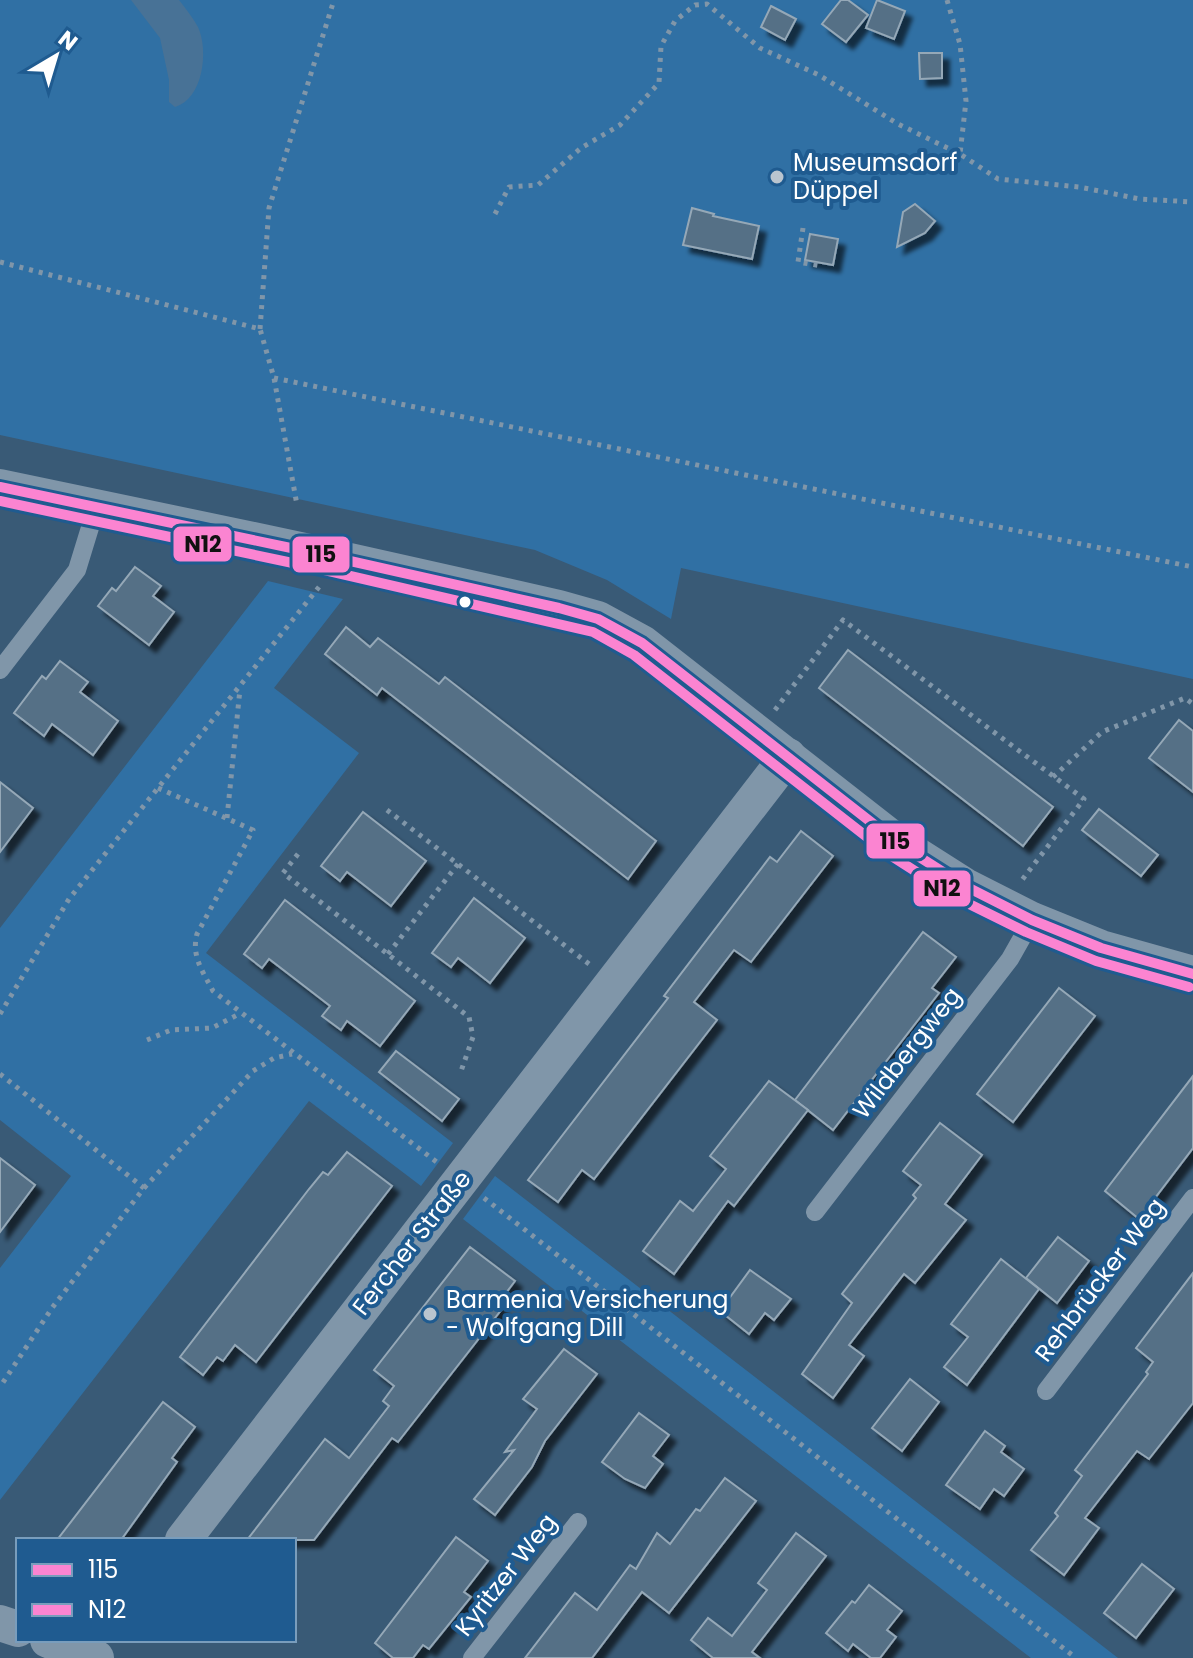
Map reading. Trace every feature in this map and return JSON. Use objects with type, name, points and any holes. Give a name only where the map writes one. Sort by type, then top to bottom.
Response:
[{"type":"street","points":[[0,487],[310,552],[598,619],[642,643],[899,844],[965,886],[1032,920],[1101,948],[1193,974]]},
{"type":"street","name":"Fercher Straße","points":[[185,1538],[788,756]]},
{"type":"street","points":[[56,1642],[98,1652]]},
{"type":"lane","points":[[0,670],[77,570],[96,508]]},
{"type":"lane","name":"Wildbergweg","points":[[815,1212],[1010,959],[1032,920]]},
{"type":"lane","name":"Rehbrücker Weg","points":[[1046,1391],[1193,1198]]},
{"type":"lane","name":"Kyritzer Weg","points":[[472,1658],[578,1522]]},
{"type":"path","points":[[297,505],[274,378],[260,329],[269,208],[334,0]]},
{"type":"path","points":[[701,0],[760,48],[819,75],[898,124],[960,154],[998,179],[1079,187],[1140,199],[1193,202]]},
{"type":"path","points":[[947,0],[960,44],[966,101],[960,154]]},
{"type":"path","points":[[495,214],[509,187],[538,185],[581,148],[620,125],[659,83],[661,46],[675,21],[695,5],[707,4]]},
{"type":"path","points":[[803,228],[798,262],[822,266]]},
{"type":"path","points":[[0,262],[260,329]]},
{"type":"path","points":[[274,378],[1193,567]]},
{"type":"path","points":[[0,1014],[69,899],[319,587]]},
{"type":"path","points":[[774,710],[843,620],[1084,799],[1022,880]]},
{"type":"path","points":[[227,818],[240,688]]},
{"type":"path","points":[[1053,777],[1102,732],[1185,698],[1193,704]]},
{"type":"path","points":[[158,788],[253,830],[197,934],[194,946],[198,963],[213,991],[444,1167]]},
{"type":"path","points":[[387,810],[597,969]]},
{"type":"path","points":[[298,854],[283,873],[469,1017],[473,1037],[460,1074]]},
{"type":"path","points":[[388,954],[458,864]]},
{"type":"path","points":[[147,1040],[171,1030],[212,1028],[241,1012]]},
{"type":"path","points":[[0,1387],[52,1308],[144,1188],[253,1071],[274,1058],[293,1053]]},
{"type":"path","points":[[1,1077],[144,1188]]},
{"type":"path","points":[[477,1192],[1076,1658]]},
{"type":"shaded area","points":[[0,0],[1193,0],[1193,679],[681,568],[671,619],[607,580],[535,550],[0,435]]},
{"type":"shaded area","points":[[131,0],[179,0],[198,27],[203,48],[201,73],[192,94],[175,107],[169,102],[169,80],[160,38]]},
{"type":"shaded area","points":[[268,581],[343,599],[274,688],[359,753],[206,953],[453,1143],[421,1186],[309,1101],[0,1500],[0,1268],[71,1176],[0,1120],[0,928]]},
{"type":"shaded area","points":[[495,1176],[1118,1658],[1031,1658],[463,1219]]},
{"type":"building","points":[[841,0],[848,0],[868,15],[846,42],[822,24]]},
{"type":"building","points":[[877,0],[905,11],[894,39],[866,28]]},
{"type":"building","points":[[771,6],[796,19],[785,40],[761,27]]},
{"type":"building","points":[[919,53],[942,53],[942,78],[920,79]]},
{"type":"building","points":[[915,204],[935,221],[925,233],[897,247],[903,212]]},
{"type":"building","points":[[692,208],[759,226],[752,259],[683,245]]},
{"type":"building","points":[[810,234],[838,239],[833,265],[805,260]]},
{"type":"building","points":[[135,567],[161,586],[153,596],[174,612],[149,645],[98,606],[112,588],[116,591]]},
{"type":"building","points":[[346,627],[370,647],[378,638],[439,684],[445,677],[656,841],[628,879],[382,688],[377,695],[325,654]]},
{"type":"building","points":[[848,650],[1053,807],[1023,846],[819,688]]},
{"type":"building","points":[[60,661],[88,682],[80,692],[118,721],[93,755],[52,724],[44,736],[14,713],[42,676],[46,679]]},
{"type":"building","points":[[1179,720],[1193,731],[1193,792],[1149,758]]},
{"type":"building","points":[[0,782],[33,808],[0,852]]},
{"type":"building","points":[[1099,809],[1158,855],[1141,876],[1082,830]]},
{"type":"building","points":[[363,812],[426,861],[391,906],[347,872],[340,881],[321,866]]},
{"type":"building","points":[[801,831],[833,856],[751,962],[734,950],[694,1002],[717,1020],[594,1179],[582,1170],[558,1202],[528,1180],[668,998],[664,996],[770,857],[777,862]]},
{"type":"building","points":[[474,898],[525,938],[490,983],[458,958],[451,967],[432,953]]},
{"type":"building","points":[[285,900],[415,1001],[380,1046],[347,1021],[341,1030],[322,1016],[330,1006],[269,959],[262,968],[244,954]]},
{"type":"building","points":[[923,932],[956,957],[932,988],[939,993],[833,1130],[795,1100]]},
{"type":"building","points":[[1059,988],[1095,1016],[1013,1122],[977,1094]]},
{"type":"building","points":[[396,1051],[459,1099],[442,1121],[379,1072]]},
{"type":"building","points":[[1193,1076],[1193,1148],[1139,1219],[1105,1191]]},
{"type":"building","points":[[769,1081],[808,1110],[734,1206],[728,1201],[674,1274],[643,1251],[680,1201],[693,1211],[726,1169],[710,1156]]},
{"type":"building","points":[[940,1123],[982,1155],[945,1204],[966,1220],[915,1283],[904,1274],[849,1345],[864,1356],[833,1398],[802,1374],[852,1303],[842,1294],[916,1198],[913,1195],[921,1185],[903,1171]]},
{"type":"building","points":[[347,1152],[392,1186],[256,1362],[235,1345],[223,1361],[217,1357],[203,1375],[180,1357],[309,1189],[323,1172],[328,1175]]},
{"type":"building","points":[[0,1158],[35,1185],[0,1232]]},
{"type":"building","points":[[1058,1237],[1089,1261],[1057,1303],[1026,1278]]},
{"type":"building","points":[[470,1247],[515,1281],[497,1305],[502,1309],[398,1442],[392,1438],[314,1540],[249,1538],[325,1439],[349,1458],[389,1406],[383,1401],[394,1386],[374,1370]]},
{"type":"building","points":[[1001,1259],[1039,1289],[967,1385],[944,1367],[968,1337],[951,1324]]},
{"type":"building","points":[[750,1270],[791,1299],[774,1320],[765,1313],[749,1334],[720,1311]]},
{"type":"building","points":[[1193,1273],[1193,1403],[1149,1459],[1137,1451],[1085,1518],[1099,1528],[1064,1575],[1031,1550],[1058,1516],[1055,1513],[1082,1476],[1075,1470],[1148,1374],[1146,1372],[1153,1362],[1136,1348]]},
{"type":"building","points":[[564,1349],[597,1374],[545,1441],[532,1467],[495,1515],[474,1499],[514,1450],[505,1452],[537,1409],[523,1399]]},
{"type":"building","points":[[910,1379],[939,1402],[902,1451],[872,1428]]},
{"type":"building","points":[[163,1402],[195,1427],[172,1458],[177,1462],[122,1538],[59,1538]]},
{"type":"building","points":[[639,1413],[669,1435],[653,1456],[663,1464],[645,1488],[625,1479],[602,1462]]},
{"type":"building","points":[[985,1431],[1005,1446],[1001,1452],[1024,1469],[1004,1496],[994,1489],[980,1509],[946,1485]]},
{"type":"building","points":[[725,1478],[756,1501],[669,1613],[642,1592],[592,1658],[525,1658],[575,1593],[597,1610],[630,1565],[636,1569],[657,1533],[670,1544],[696,1509],[700,1511]]},
{"type":"building","points":[[796,1533],[826,1556],[752,1652],[760,1658],[713,1658],[691,1640],[708,1618],[732,1636],[767,1590],[758,1583]]},
{"type":"building","points":[[456,1537],[488,1561],[464,1592],[471,1597],[429,1649],[423,1645],[413,1658],[393,1658],[375,1643]]},
{"type":"building","points":[[1142,1564],[1174,1589],[1136,1638],[1104,1613]]},
{"type":"building","points":[[869,1585],[902,1611],[887,1630],[896,1637],[880,1658],[871,1658],[853,1644],[848,1651],[826,1633]]},
{"type":"transit line","name":"115","points":[[0,487],[310,552],[598,619],[642,643],[899,844],[965,886],[1032,920],[1101,948],[1193,974]]},
{"type":"transit line","name":"N12","points":[[0,501],[307,566],[593,632],[634,655],[890,855],[957,898],[1026,932],[1096,961],[1189,987]]},
{"type":"place","name":"Museumsdorf Düppel","points":[[777,177]]},
{"type":"place","name":"Barmenia Versicherung - Wolfgang Dill","points":[[430,1314]]}]
